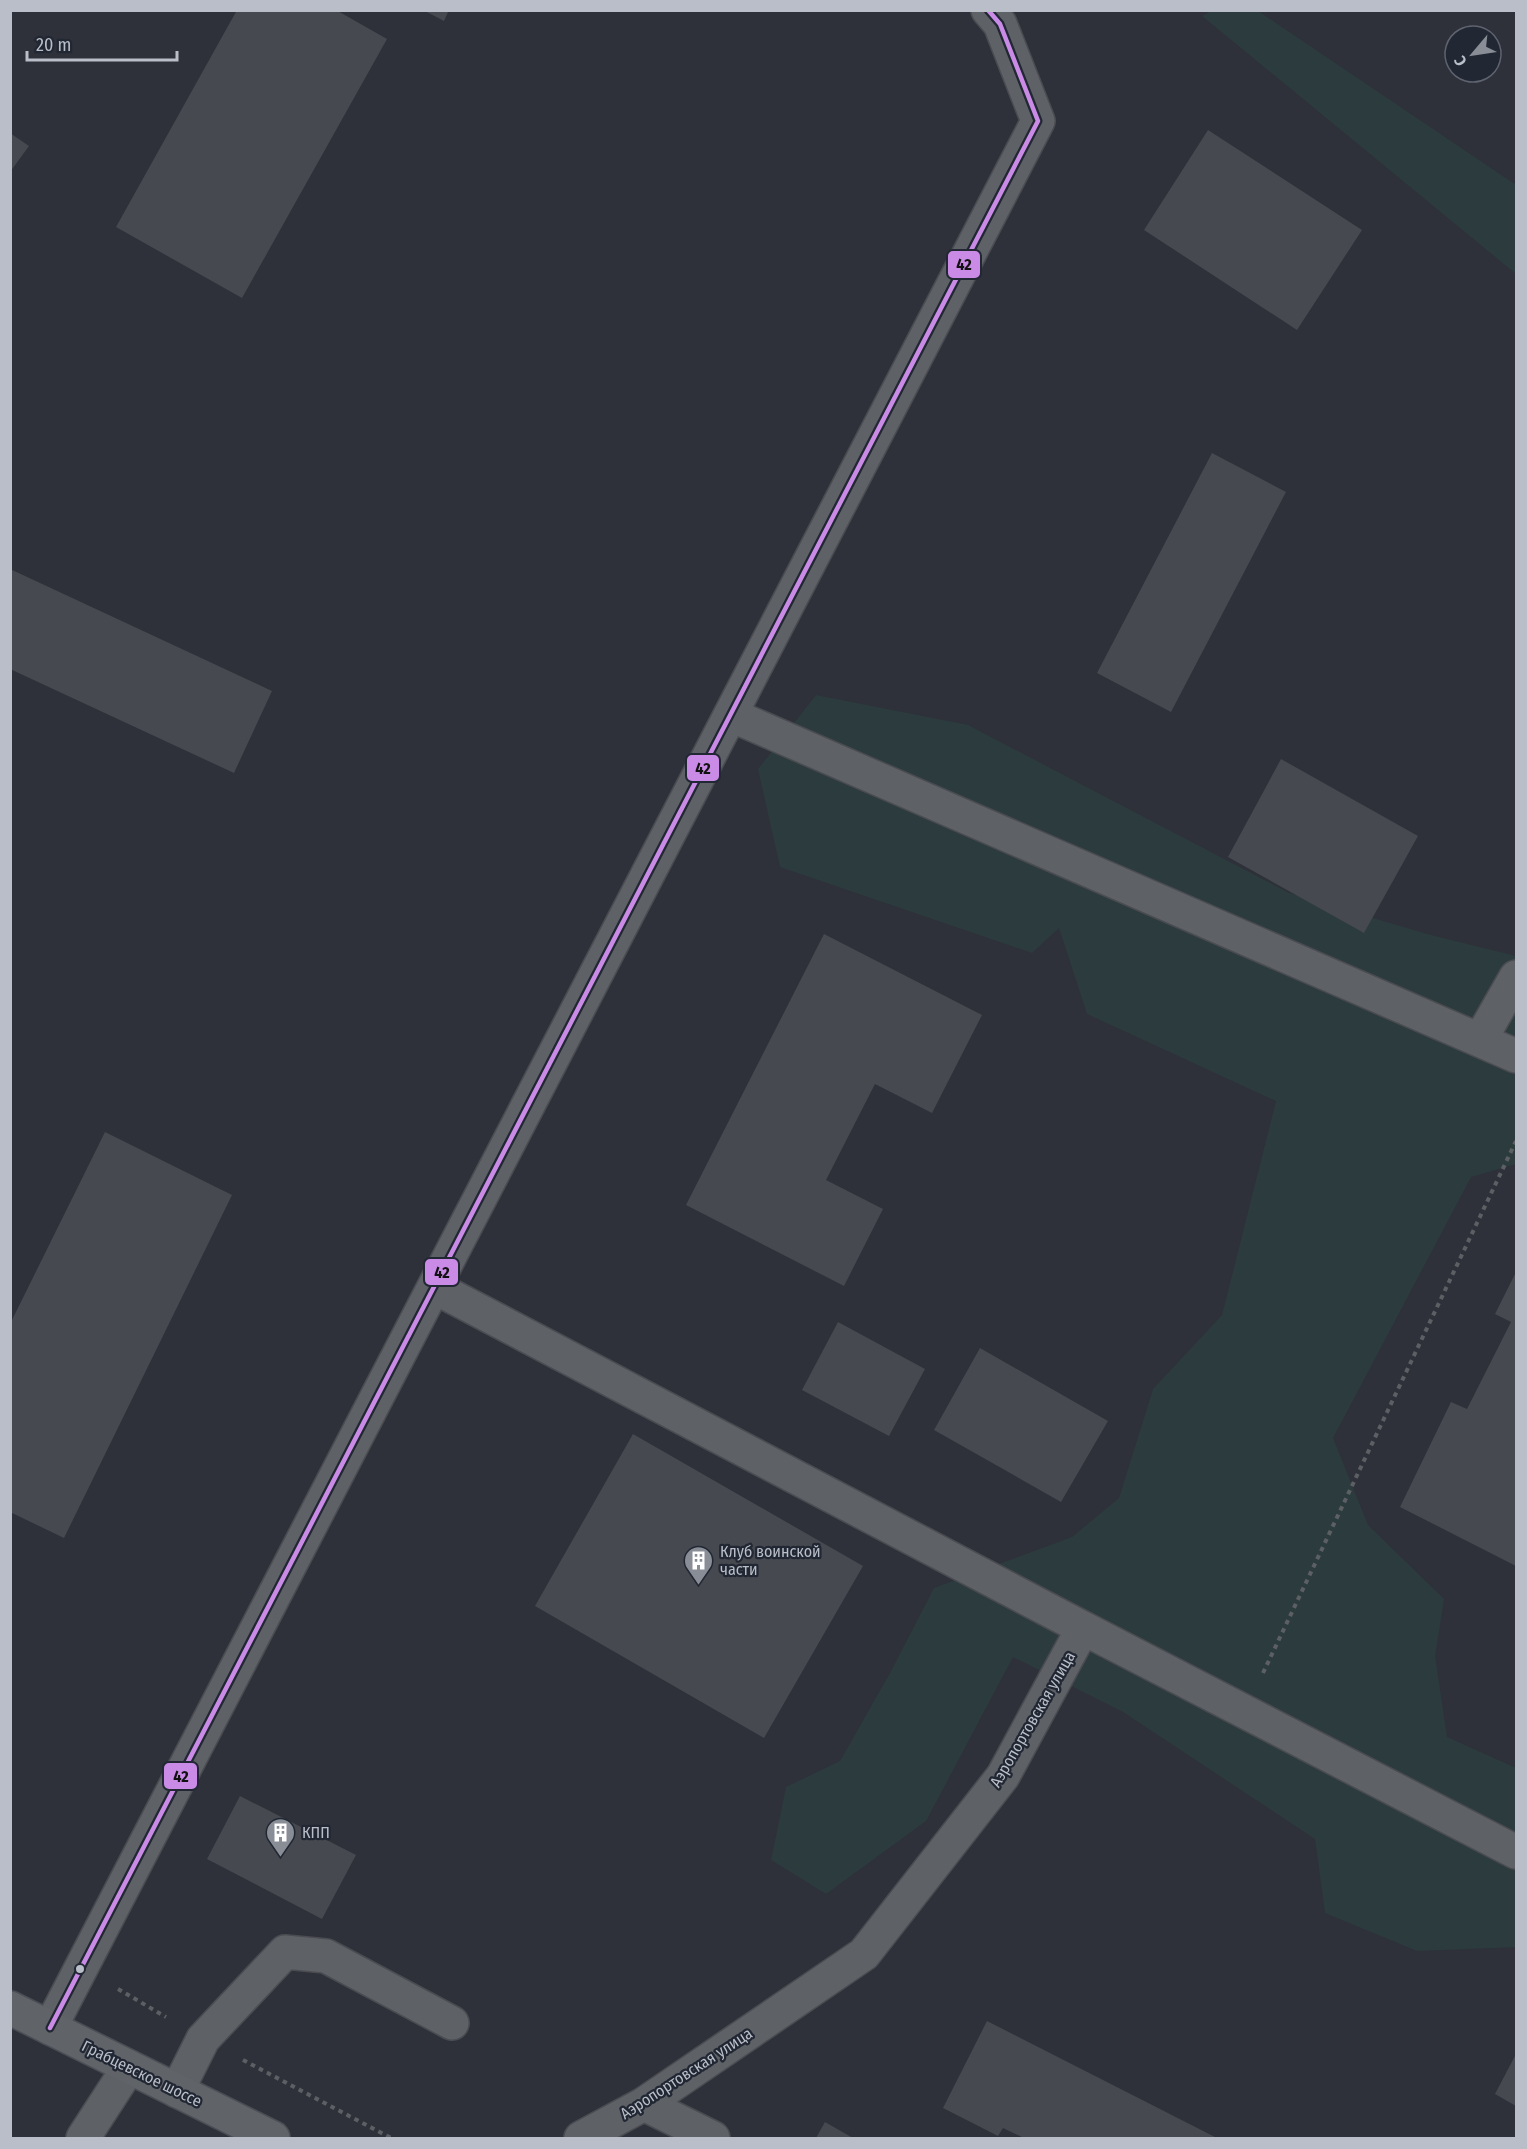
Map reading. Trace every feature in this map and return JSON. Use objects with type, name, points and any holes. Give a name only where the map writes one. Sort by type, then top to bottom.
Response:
[{"type":"main road","name":"Грабцевское шоссе","points":[[10,2008],[273,2139]]},
{"type":"street","points":[[50,2028],[1038,121],[1000,24],[988,10]]},
{"type":"street","points":[[730,715],[1516,1056]]},
{"type":"street","points":[[1480,1040],[1516,976]]},
{"type":"street","points":[[434,1287],[1083,1628],[1516,1852]]},
{"type":"street","name":"Аэропортовская улица","points":[[581,2139],[644,2104],[864,1954],[1003,1776],[1083,1628]]},
{"type":"street","points":[[177,2091],[203,2039],[285,1952],[326,1956],[452,2023]]},
{"type":"street","points":[[83,2139],[129,2067]]},
{"type":"street","points":[[644,2104],[713,2139]]},
{"type":"path","points":[[1245,1711],[1516,1141]]},
{"type":"shaded area","points":[[1211,11],[1258,11],[1516,185],[1516,274],[1202,16]]},
{"type":"shaded area","points":[[816,695],[968,725],[1289,893],[1427,934],[1516,956],[1516,1164],[1471,1177],[1333,1438],[1368,1525],[1444,1599],[1435,1656],[1447,1737],[1516,1768],[1516,1947],[1417,1951],[1325,1913],[1315,1839],[1123,1712],[1013,1657],[926,1821],[826,1894],[771,1860],[786,1787],[840,1761],[890,1673],[934,1588],[1072,1537],[1119,1498],[1153,1389],[1222,1315],[1276,1101],[1087,1014],[1059,928],[1032,953],[780,867],[758,769]]},
{"type":"building","points":[[237,10],[336,10],[387,39],[242,298],[116,227]]},
{"type":"building","points":[[423,10],[449,10],[444,21]]},
{"type":"building","points":[[1208,130],[1362,230],[1297,330],[1144,230]]},
{"type":"building","points":[[10,133],[29,146],[10,172]]},
{"type":"building","points":[[1212,453],[1286,492],[1171,712],[1097,673]]},
{"type":"building","points":[[10,569],[272,691],[234,773],[10,669]]},
{"type":"building","points":[[1281,759],[1418,836],[1364,933],[1228,857]]},
{"type":"building","points":[[824,934],[982,1015],[932,1113],[875,1084],[826,1180],[883,1209],[844,1286],[686,1205]]},
{"type":"building","points":[[105,1132],[232,1195],[64,1538],[10,1512],[10,1324]]},
{"type":"building","points":[[1516,1272],[1516,1566],[1400,1507],[1451,1402],[1467,1409],[1511,1322],[1495,1314]]},
{"type":"building","points":[[838,1322],[925,1369],[889,1436],[802,1390]]},
{"type":"building","points":[[980,1348],[1108,1421],[1061,1502],[934,1430]]},
{"type":"building","name":"Клуб воинской части","points":[[633,1434],[863,1566],[764,1738],[535,1606]]},
{"type":"building","name":"КПП","points":[[240,1796],[356,1855],[322,1919],[207,1859]]},
{"type":"building","points":[[987,2021],[1217,2138],[1024,2138],[1003,2128],[998,2136],[943,2108]]},
{"type":"building","points":[[1516,2054],[1516,2106],[1495,2094]]},
{"type":"building","points":[[825,2122],[853,2138],[816,2138]]},
{"type":"transit line","name":"42","points":[[50,2028],[1038,121],[1000,24],[988,10]]},
{"type":"place","name":"Клуб воинской части","points":[[699,1586]]},
{"type":"place","name":"КПП","points":[[281,1858]]}]
